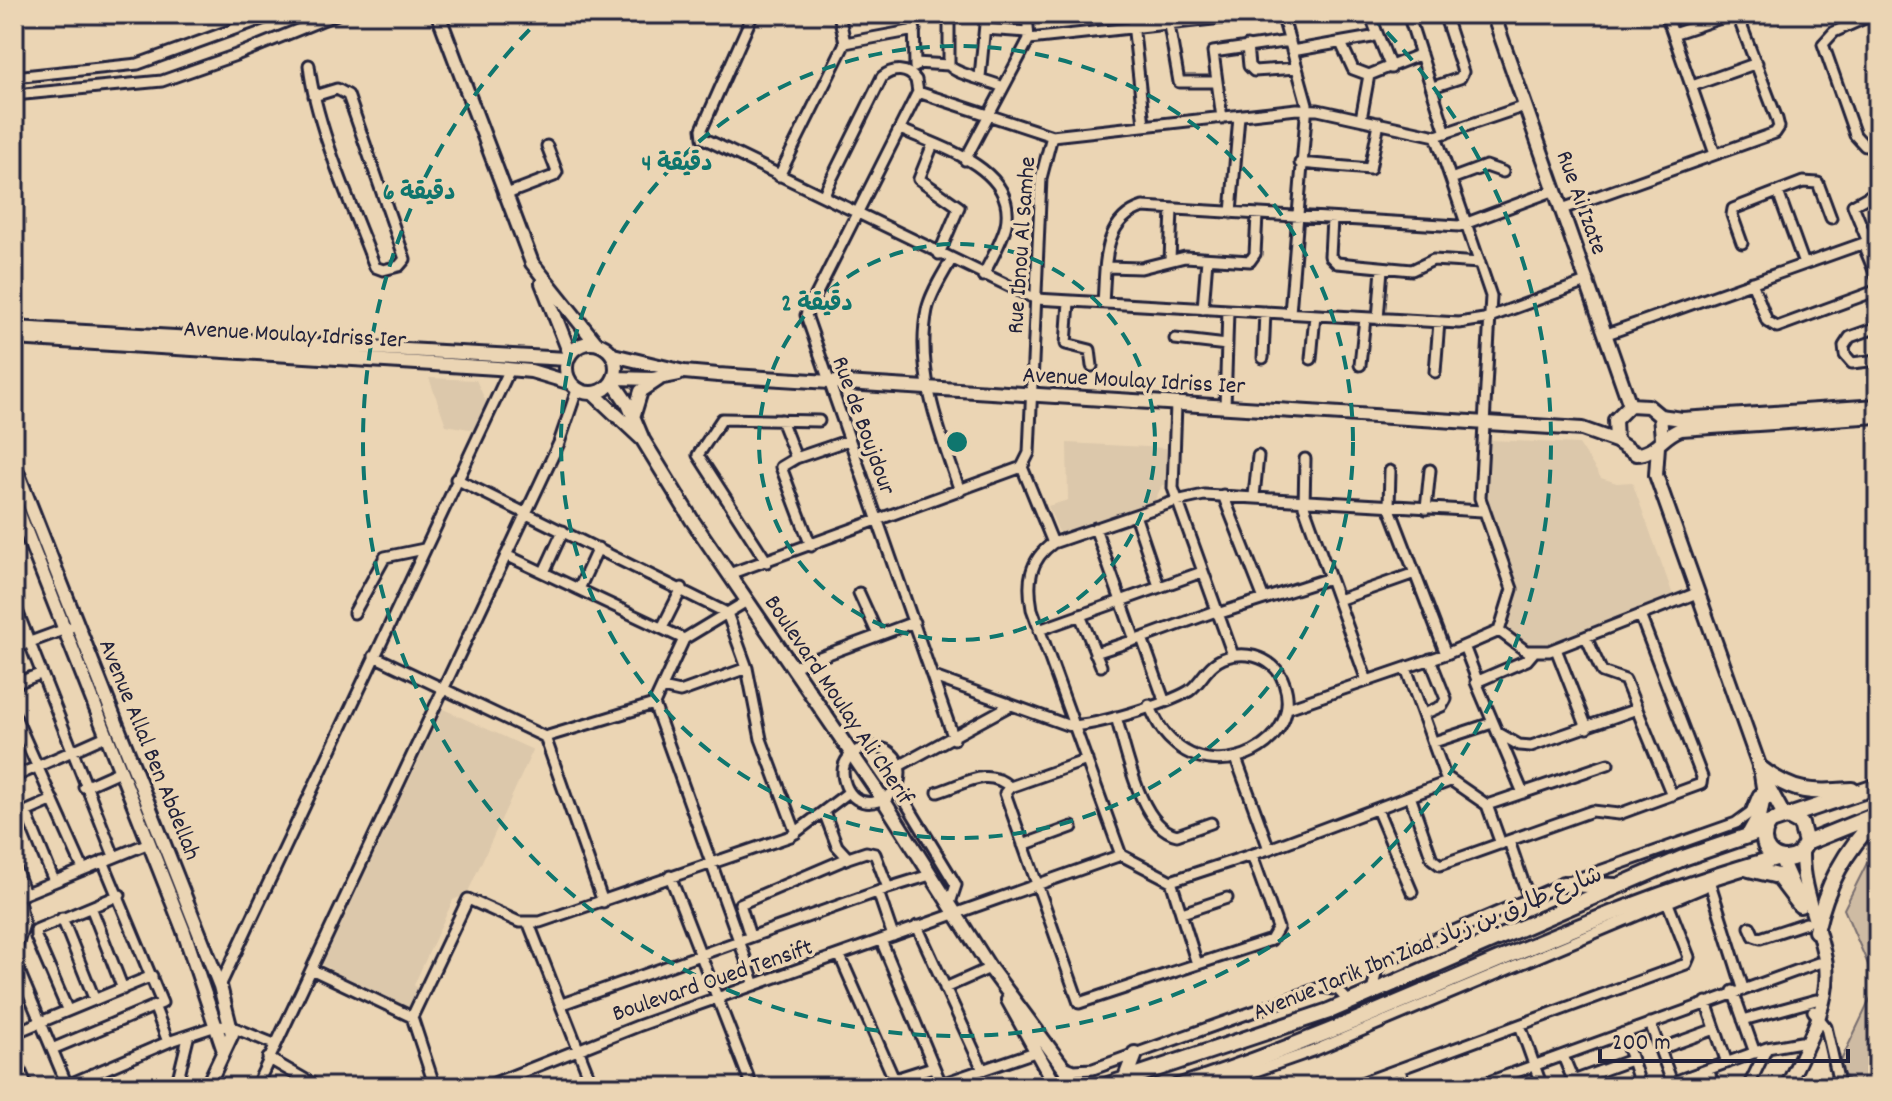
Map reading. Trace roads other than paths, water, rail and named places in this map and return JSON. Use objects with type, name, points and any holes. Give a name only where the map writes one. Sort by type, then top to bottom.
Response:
[{"type":"main road","points":[[427,14],[443,31],[448,42]]},
{"type":"main road","points":[[438,14],[504,195],[539,276],[568,356],[565,371],[574,386],[594,394],[614,380],[684,372]]},
{"type":"main road","points":[[446,14],[448,42]]},
{"type":"main road","name":"Rue Ai Izate","points":[[1493,14],[1630,405]]},
{"type":"main road","points":[[539,276],[596,343],[613,355],[684,372]]},
{"type":"main road","name":"Avenue Moulay Idriss Ier","points":[[14,328],[568,356]]},
{"type":"main road","name":"Avenue Moulay Idriss Ier","points":[[14,338],[510,369],[548,375],[574,386]]},
{"type":"main road","points":[[568,356],[579,345],[596,343]]},
{"type":"main road","points":[[613,355],[614,380]]},
{"type":"main road","name":"Avenue Moulay Idriss Ier","points":[[684,372],[1582,429]]},
{"type":"main road","points":[[633,416],[641,391],[661,377]]},
{"type":"main road","name":"Boulevard Moulay Ali Cherif","points":[[614,380],[643,440],[729,574],[884,801],[990,968],[1060,1064],[1072,1086]]},
{"type":"main road","name":"Boulevard Moulay Ali Cherif","points":[[594,394],[643,440]]},
{"type":"main road","points":[[1582,429],[1615,420],[1630,405],[1648,406],[1660,416],[1682,419],[1878,406]]},
{"type":"main road","points":[[1656,475],[1660,416]]},
{"type":"main road","points":[[1636,454],[1688,428],[1878,416]]},
{"type":"main road","points":[[1615,420],[1616,441]]},
{"type":"main road","points":[[1582,429],[1616,441],[1636,454],[1656,475],[1762,780],[1786,817],[1801,824],[1803,881],[1818,963],[1815,1009],[1784,1087]]},
{"type":"main road","name":"Avenue Allal Ben Abdellah","points":[[14,464],[106,736],[149,843],[224,1051]]},
{"type":"main road","name":"Avenue Allal Ben Abdellah","points":[[14,501],[71,626],[220,986],[232,1027]]},
{"type":"main road","points":[[1762,780],[1798,791],[1875,787]]},
{"type":"main road","points":[[1762,780],[1766,848],[1779,859],[1811,927],[1826,976],[1784,1087]]},
{"type":"main road","points":[[1749,835],[1759,817],[1762,780]]},
{"type":"main road","points":[[1766,829],[1786,817],[1875,787]]},
{"type":"main road","points":[[1779,859],[1792,859],[1804,847],[1836,828],[1878,816]]},
{"type":"main road","points":[[1811,927],[1839,866],[1878,816]]},
{"type":"main road","name":"Avenue Tarik Ibn Ziad شارع طارق بن زياد","points":[[1102,1087],[1349,1002],[1683,858],[1766,829]]},
{"type":"main road","name":"Avenue Tarik Ibn Ziad شارع طارق بن زياد","points":[[1177,1087],[1252,1068],[1709,880],[1737,869],[1779,859]]},
{"type":"main road","points":[[1737,869],[1765,870],[1778,876],[1800,905]]},
{"type":"main road","points":[[1563,884],[1621,886]]},
{"type":"main road","name":"Boulevard Moulay Ali Cherif","points":[[1001,982],[1051,1084]]},
{"type":"main road","points":[[207,1087],[232,1027]]},
{"type":"main road","points":[[1125,1080],[1135,1054]]},
{"type":"main road","points":[[1072,1086],[1092,1087]]},
{"type":"street","points":[[14,77],[138,64],[276,14]]},
{"type":"street","points":[[14,95],[162,81],[337,14]]},
{"type":"street","points":[[753,14],[701,133],[706,140],[1036,299],[1472,322],[1589,281]]},
{"type":"street","points":[[779,176],[845,43],[839,14]]},
{"type":"street","points":[[914,14],[913,75],[918,92],[1052,136],[1306,109],[1441,135],[1525,106]]},
{"type":"street","points":[[949,14],[949,65]]},
{"type":"street","points":[[980,77],[986,14]]},
{"type":"street","points":[[965,160],[1028,36],[1027,14]]},
{"type":"street","points":[[1132,14],[1144,125]]},
{"type":"street","points":[[985,29],[1028,36],[1169,25],[1259,14]]},
{"type":"street","points":[[1282,14],[1306,109],[1295,216],[1290,313]]},
{"type":"street","points":[[1370,14],[1391,68]]},
{"type":"street","points":[[1288,708],[1446,654],[1499,631],[1512,589],[1482,511],[1484,423],[1492,317],[1488,283],[1451,179],[1433,87],[1408,14]]},
{"type":"street","points":[[1433,87],[1460,78],[1463,72],[1444,14]]},
{"type":"street","points":[[1666,14],[1715,154]]},
{"type":"street","points":[[1562,209],[1778,130],[1757,63],[1735,14],[1673,34]]},
{"type":"street","points":[[1874,14],[1834,32],[1823,44],[1855,135],[1865,146],[1878,144]]},
{"type":"street","points":[[1169,25],[1179,82],[1216,82]]},
{"type":"street","points":[[845,43],[915,30]]},
{"type":"street","points":[[1222,118],[1213,52],[1247,46],[1341,43],[1377,33]]},
{"type":"street","points":[[1341,43],[1353,69],[1369,75],[1421,54]]},
{"type":"street","points":[[1247,46],[1249,66],[1254,71],[1297,68]]},
{"type":"street","points":[[915,63],[949,65],[956,72],[980,77],[1003,87]]},
{"type":"street","points":[[1692,86],[1757,63]]},
{"type":"street","points":[[309,65],[314,96],[375,267],[383,270],[399,266],[405,259],[348,95],[337,89],[314,96]]},
{"type":"street","points":[[823,196],[882,77],[899,70],[913,75]]},
{"type":"street","points":[[1361,119],[1369,75]]},
{"type":"street","name":"Rue de Boujdour","points":[[918,92],[806,315],[954,739]]},
{"type":"street","points":[[1231,213],[1239,116]]},
{"type":"street","points":[[1300,163],[1370,169],[1379,123]]},
{"type":"street","points":[[900,129],[965,160],[996,181],[1006,202],[1003,236],[983,276]]},
{"type":"street","name":"Rue Ibnou Al Samhe","points":[[1022,467],[1029,453],[1041,178],[1052,136]]},
{"type":"street","points":[[933,144],[919,179],[959,207],[939,254]]},
{"type":"street","points":[[504,195],[554,176],[557,172],[547,146]]},
{"type":"street","points":[[1451,179],[1486,166],[1503,172]]},
{"type":"street","points":[[1742,243],[1732,210],[1815,181],[1831,218]]},
{"type":"street","points":[[1103,303],[1109,240],[1129,214],[1143,207],[1466,224],[1555,190]]},
{"type":"street","points":[[1878,191],[1853,205],[1870,241],[1878,280]]},
{"type":"street","points":[[1778,192],[1804,264]]},
{"type":"street","points":[[1170,260],[1172,209]]},
{"type":"street","points":[[1106,267],[1141,268],[1170,260],[1252,260],[1257,215]]},
{"type":"street","points":[[1332,219],[1331,260],[1349,266],[1412,270],[1436,260],[1480,263]]},
{"type":"street","points":[[1607,334],[1870,241]]},
{"type":"street","points":[[1203,309],[1207,259]]},
{"type":"street","points":[[951,260],[928,307],[928,389],[960,491]]},
{"type":"street","points":[[1378,319],[1382,269]]},
{"type":"street","points":[[1752,282],[1767,321],[1777,327],[1878,290]]},
{"type":"street","points":[[1069,302],[1066,344],[1090,350],[1092,366]]},
{"type":"street","points":[[1225,407],[1228,310]]},
{"type":"street","points":[[1263,358],[1265,312]]},
{"type":"street","points":[[1311,359],[1315,315]]},
{"type":"street","points":[[1360,365],[1365,318]]},
{"type":"street","points":[[1435,372],[1439,322]]},
{"type":"street","points":[[1878,327],[1850,337],[1844,346],[1845,355],[1852,363],[1878,360]]},
{"type":"street","points":[[1175,339],[1227,345]]},
{"type":"street","points":[[220,986],[510,369]]},
{"type":"street","points":[[256,1087],[559,443],[574,386]]},
{"type":"street","points":[[1176,404],[1172,454],[1176,501],[1233,655]]},
{"type":"street","points":[[767,562],[698,455],[722,419],[819,421]]},
{"type":"street","points":[[781,420],[796,458]]},
{"type":"street","points":[[811,546],[781,471],[782,465],[849,440]]},
{"type":"street","points":[[1254,496],[1258,456]]},
{"type":"street","points":[[1305,459],[1304,499],[1367,681]]},
{"type":"street","points":[[729,574],[1022,467],[1053,543]]},
{"type":"street","points":[[1426,509],[1430,470]]},
{"type":"street","points":[[1390,471],[1389,506],[1446,654]]},
{"type":"street","points":[[456,479],[682,588],[727,613],[747,668],[761,739],[796,833]]},
{"type":"street","points":[[1197,964],[1171,881],[1121,855],[1039,630],[1028,580],[1039,555],[1053,543],[1176,501],[1223,495],[1482,511]]},
{"type":"street","points":[[1223,495],[1264,599]]},
{"type":"street","points":[[1135,515],[1159,586]]},
{"type":"street","points":[[1095,528],[1120,601],[1164,700]]},
{"type":"street","points":[[544,572],[563,531]]},
{"type":"street","points":[[579,589],[598,548]]},
{"type":"street","points":[[354,613],[385,557],[424,549]]},
{"type":"street","points":[[506,555],[684,639]]},
{"type":"street","points":[[1039,630],[1202,572]]},
{"type":"street","points":[[1338,600],[1415,573]]},
{"type":"street","points":[[1095,653],[1330,578]]},
{"type":"street","points":[[662,628],[682,588]]},
{"type":"street","points":[[859,593],[878,635]]},
{"type":"street","points":[[1499,631],[1518,647],[1533,653],[1556,649],[1697,593]]},
{"type":"street","points":[[747,601],[684,639],[654,704],[755,985]]},
{"type":"street","points":[[15,609],[114,856]]},
{"type":"street","points":[[1080,615],[1101,666]]},
{"type":"street","points":[[1410,796],[1437,865],[1592,811],[1614,815],[1699,785],[1703,780],[1640,615]]},
{"type":"street","points":[[793,667],[914,622]]},
{"type":"street","points":[[14,648],[71,626]]},
{"type":"street","points":[[1586,637],[1602,672],[1624,678],[1672,795]]},
{"type":"street","points":[[1464,646],[1523,793]]},
{"type":"street","points":[[1556,649],[1587,728]]},
{"type":"street","points":[[1477,680],[1527,660],[1533,653]]},
{"type":"street","points":[[934,677],[1076,727],[1116,717],[1191,689],[1216,662],[1233,655],[1253,656],[1276,667],[1287,690],[1288,708],[1267,741],[1237,761],[1210,760],[1181,749],[1163,732],[1149,705]]},
{"type":"street","points":[[374,656],[545,737],[654,704]]},
{"type":"street","points":[[1424,714],[1442,706],[1446,699],[1430,659]]},
{"type":"street","points":[[662,688],[680,692],[747,668]]},
{"type":"street","points":[[1406,668],[1450,781],[1487,805],[1529,899]]},
{"type":"street","points":[[14,684],[40,674]]},
{"type":"street","points":[[899,766],[954,739],[1011,705]]},
{"type":"street","points":[[1434,742],[1494,727],[1526,747],[1637,709]]},
{"type":"street","points":[[1116,717],[1148,813],[1159,827],[1177,835],[1211,823]]},
{"type":"street","points":[[15,718],[83,869]]},
{"type":"street","points":[[14,777],[106,736]]},
{"type":"street","points":[[545,737],[603,902]]},
{"type":"street","points":[[897,788],[884,801],[864,802],[849,792],[843,773],[852,754],[867,746],[876,746],[892,755],[899,766],[897,788],[956,885],[952,907]]},
{"type":"street","points":[[1087,760],[1010,787],[1005,796],[1079,1003],[1271,940],[1277,933],[1252,855]]},
{"type":"street","points":[[1237,761],[1269,849]]},
{"type":"street","points":[[1487,805],[1608,764]]},
{"type":"street","points":[[84,787],[120,771]]},
{"type":"street","points":[[938,792],[989,775],[1010,787]]},
{"type":"street","points":[[1372,992],[1377,969],[1384,961],[1563,884],[1740,821],[1751,812],[1762,780]]},
{"type":"street","points":[[1171,881],[1269,849],[1450,781]]},
{"type":"street","points":[[435,1087],[412,1017],[468,899],[529,924],[603,902],[796,833],[849,792]]},
{"type":"street","points":[[14,817],[53,800]]},
{"type":"street","points":[[1377,809],[1412,892]]},
{"type":"street","points":[[26,812],[54,881]]},
{"type":"street","points":[[824,812],[837,846],[848,858]]},
{"type":"street","points":[[1023,845],[1072,827]]},
{"type":"street","points":[[19,896],[149,843]]},
{"type":"street","points":[[750,936],[740,904],[866,852],[875,854],[893,936]]},
{"type":"street","name":"Boulevard Oued Tensift","points":[[484,1087],[893,936],[952,907],[1121,855]]},
{"type":"street","points":[[52,1049],[155,1008],[162,1000],[103,861]]},
{"type":"street","points":[[14,865],[24,924],[14,957],[64,1086],[168,1042],[188,1038],[216,1026],[232,1027],[274,1044]]},
{"type":"street","points":[[562,1004],[930,875]]},
{"type":"street","points":[[670,876],[698,955],[752,1087]]},
{"type":"street","points":[[1210,1087],[1667,901],[1709,880],[1743,1020],[1755,1053]]},
{"type":"street","points":[[67,1009],[36,933],[41,926],[120,895]]},
{"type":"street","points":[[1182,913],[1227,898]]},
{"type":"street","points":[[1350,1087],[1688,963],[1689,957],[1667,901]]},
{"type":"street","points":[[91,907],[123,989]]},
{"type":"street","points":[[62,918],[94,998]]},
{"type":"street","points":[[529,924],[593,1087]]},
{"type":"street","points":[[917,926],[983,1070]]},
{"type":"street","points":[[1750,927],[1754,936],[1760,938],[1811,927]]},
{"type":"street","points":[[881,940],[933,1067],[936,1086],[1035,1052]]},
{"type":"street","points":[[840,956],[893,1077],[933,1067]]},
{"type":"street","points":[[1475,1087],[1498,1083],[1623,1033],[1818,963]]},
{"type":"street","points":[[945,988],[990,968]]},
{"type":"street","points":[[313,970],[412,1017]]},
{"type":"street","points":[[14,1033],[152,976]]},
{"type":"street","points":[[1060,1064],[1087,1070],[1322,987],[1338,990],[1349,1002]]},
{"type":"street","points":[[1706,1002],[1727,1063]]},
{"type":"street","points":[[155,1008],[168,1042]]},
{"type":"street","points":[[1743,1020],[1815,1009],[1827,1030],[1838,1079],[1836,1087]]},
{"type":"street","points":[[1650,1023],[1675,1084]]},
{"type":"street","points":[[1520,1025],[1542,1087]]},
{"type":"street","points":[[1660,1049],[1715,1029]]},
{"type":"street","points":[[1623,1033],[1641,1087]]},
{"type":"street","points":[[176,1087],[188,1038]]},
{"type":"street","points":[[1660,1087],[1767,1048],[1801,1042]]},
{"type":"street","points":[[1748,1087],[1767,1048]]},
{"type":"street","points":[[14,1056],[27,1087]]},
{"type":"street","points":[[1563,1056],[1574,1084],[1631,1060]]},
{"type":"street","points":[[268,1058],[318,1087]]},
{"type":"street","points":[[1400,1070],[1405,1087]]},
{"type":"street","points":[[1708,1070],[1715,1087]]},
{"type":"street","points":[[92,1074],[97,1087]]}]
